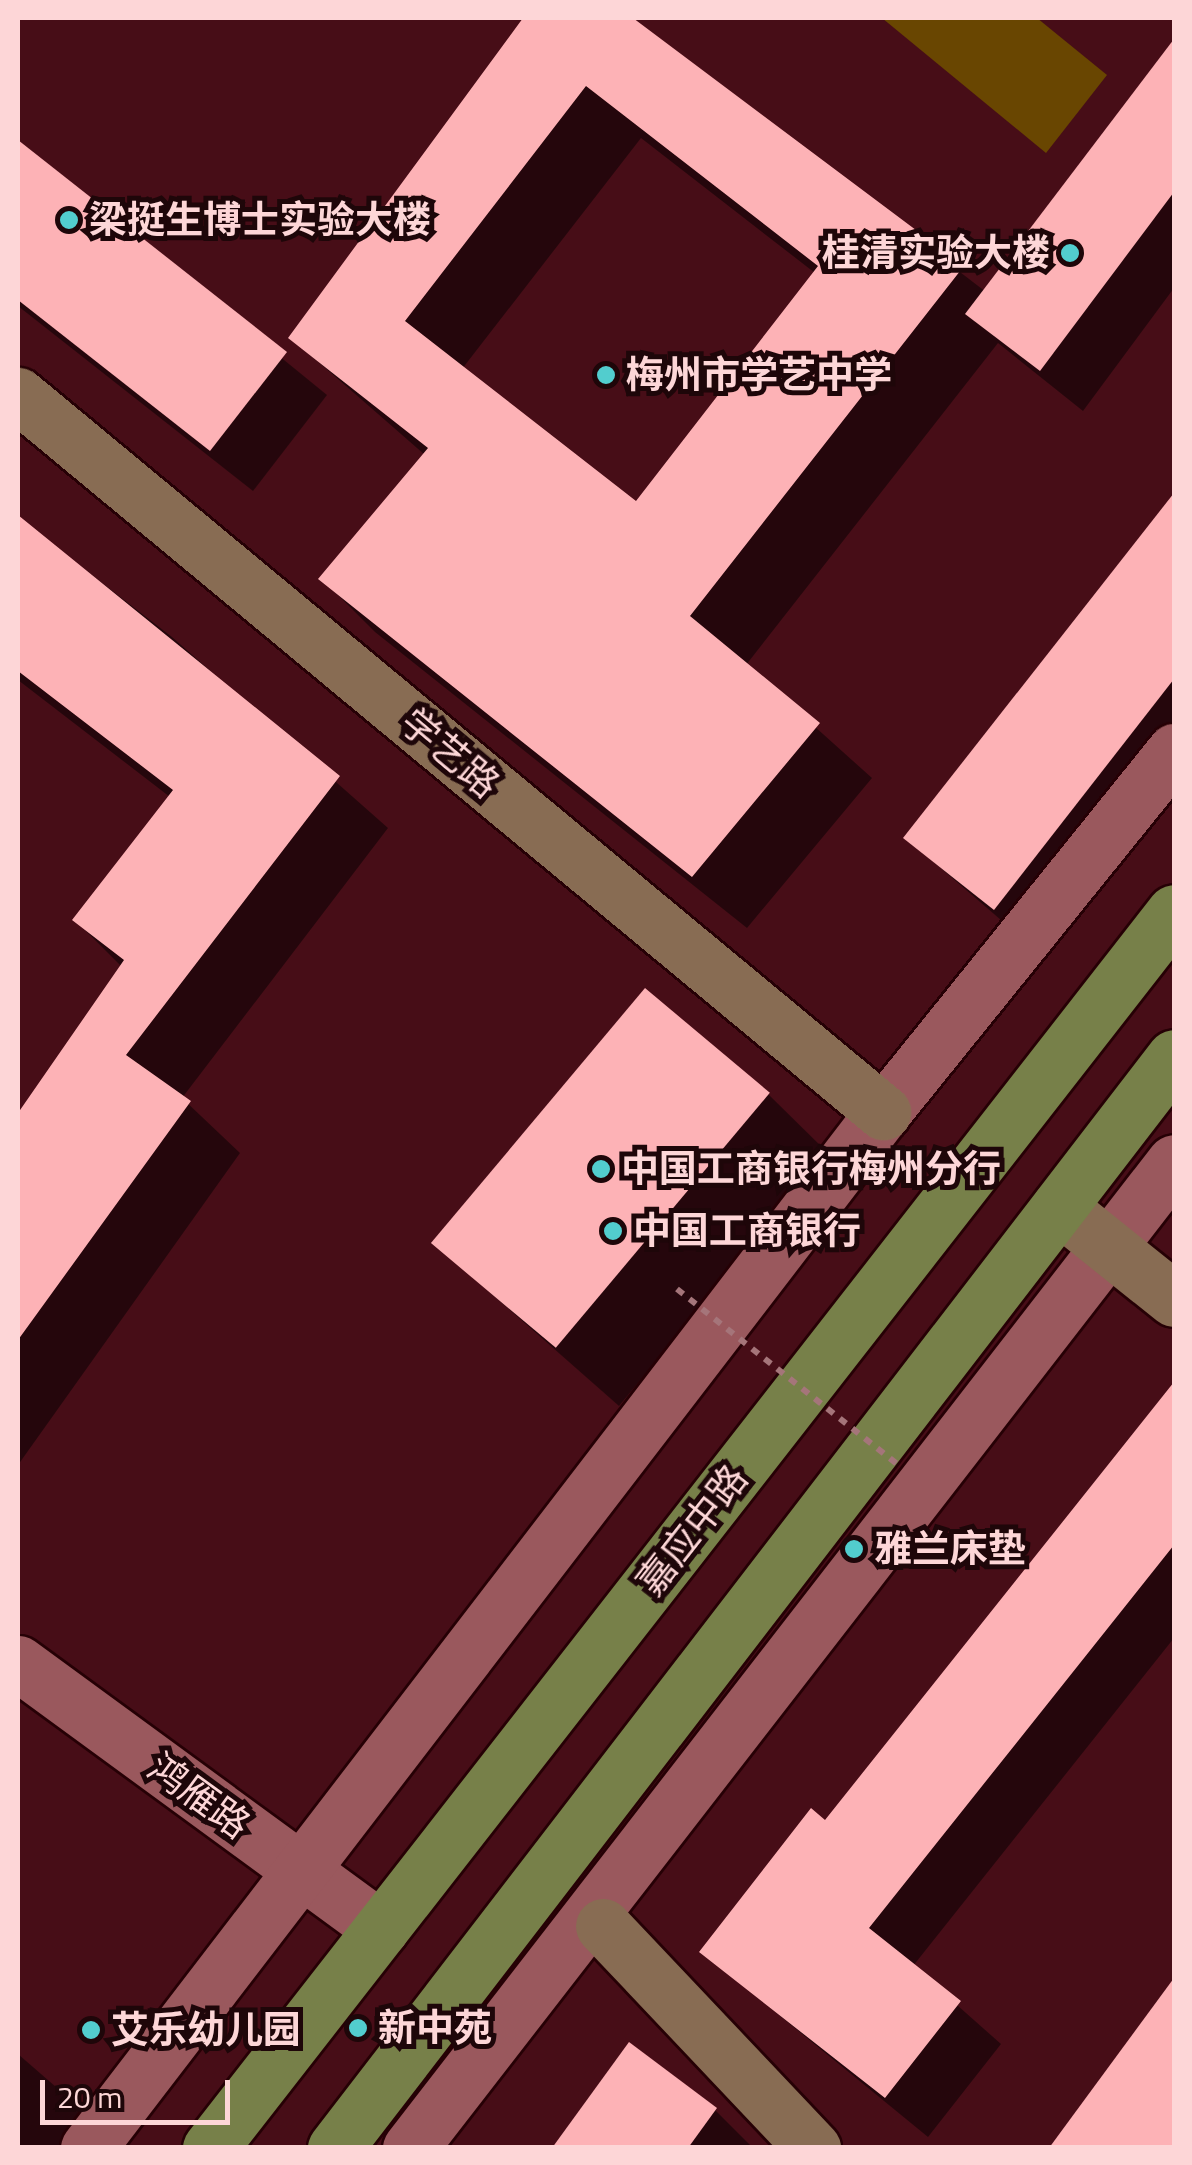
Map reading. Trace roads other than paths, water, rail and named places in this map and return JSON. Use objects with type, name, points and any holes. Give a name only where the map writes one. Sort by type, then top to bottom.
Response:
[{"type":"main road","name":"嘉应中路","points":[[210,2148],[1174,912]]},
{"type":"main road","points":[[334,2148],[1174,1057]]},
{"type":"street","name":"学艺路","points":[[18,394],[883,1112]]},
{"type":"street","points":[[88,2148],[883,1112],[1174,752]]},
{"type":"street","points":[[410,2148],[1174,1162]]},
{"type":"street","points":[[1059,1207],[1174,1299]]},
{"type":"street","name":"鸿雁路","points":[[18,1663],[381,1929]]},
{"type":"street","points":[[603,1926],[813,2148]]},
{"type":"place","name":"梁挺生博士实验大楼","points":[[69,220]]},
{"type":"place","name":"桂清实验大楼","points":[[1070,253]]},
{"type":"place","name":"梅州市学艺中学","points":[[606,375]]},
{"type":"place","name":"中国工商银行梅州分行","points":[[601,1169]]},
{"type":"place","name":"中国工商银行","points":[[613,1231]]},
{"type":"place","name":"雅兰床垫","points":[[854,1549]]},
{"type":"place","name":"新中苑","points":[[358,2028]]},
{"type":"place","name":"艾乐幼儿园","points":[[91,2030]]}]
